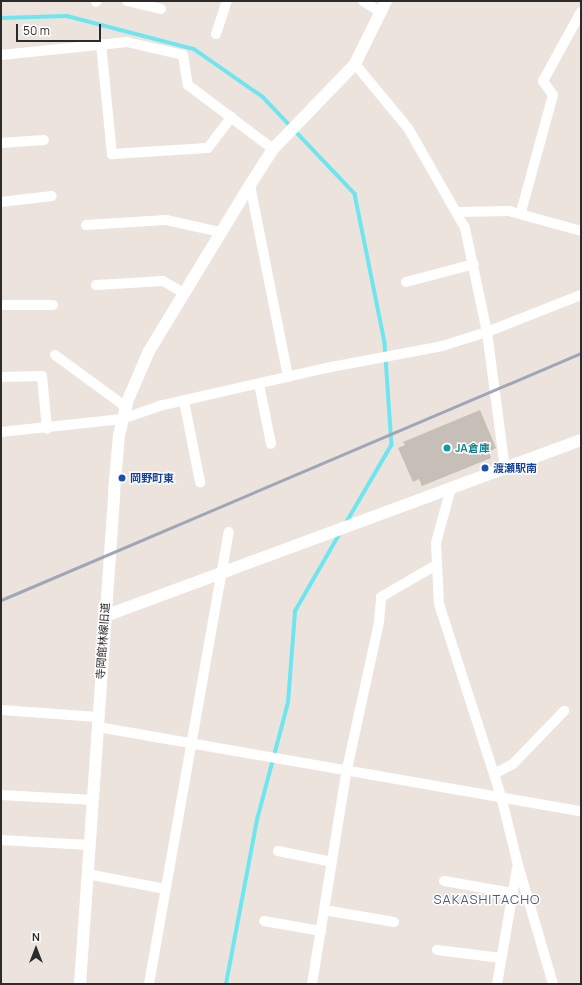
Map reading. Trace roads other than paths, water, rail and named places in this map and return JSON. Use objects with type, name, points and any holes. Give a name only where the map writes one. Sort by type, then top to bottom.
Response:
[{"type":"street","points":[[127,1],[162,9]]},
{"type":"street","points":[[216,34],[227,1]]},
{"type":"street","points":[[363,1],[382,13]]},
{"type":"street","name":"寺岡館林線旧道","points":[[80,984],[114,492],[122,420],[126,407],[149,351],[220,232],[273,149],[356,64],[382,13],[386,1]]},
{"type":"street","points":[[521,212],[553,95],[543,81],[581,12]]},
{"type":"street","points":[[1,55],[127,42],[183,55],[188,85],[273,149]]},
{"type":"street","points":[[101,44],[112,154],[208,148],[231,117]]},
{"type":"street","points":[[356,64],[408,128],[466,228],[487,332],[505,468]]},
{"type":"street","points":[[1,143],[44,140]]},
{"type":"street","points":[[250,185],[288,377]]},
{"type":"street","points":[[1,202],[52,196]]},
{"type":"street","points":[[457,212],[521,212],[581,231]]},
{"type":"street","points":[[86,224],[166,220],[220,232]]},
{"type":"street","points":[[406,282],[474,264]]},
{"type":"street","points":[[96,285],[162,281],[184,293]]},
{"type":"street","points":[[1,432],[47,429],[122,420],[135,413],[184,401],[288,377],[442,346],[487,332],[581,294]]},
{"type":"street","points":[[1,305],[53,305]]},
{"type":"street","points":[[55,355],[126,407]]},
{"type":"street","points":[[1,377],[42,376],[47,429]]},
{"type":"street","points":[[259,384],[270,444]]},
{"type":"street","points":[[184,401],[200,482]]},
{"type":"street","points":[[105,616],[581,440]]},
{"type":"street","points":[[451,488],[439,527],[436,564],[439,604],[501,796],[518,865],[553,984]]},
{"type":"street","points":[[149,984],[191,742],[223,573],[229,532]]},
{"type":"street","points":[[312,984],[347,769],[379,622],[381,597],[436,564]]},
{"type":"street","points":[[1,710],[98,722],[191,742],[581,810]]},
{"type":"street","points":[[494,774],[513,764],[564,711]]},
{"type":"street","points":[[1,796],[93,800]]},
{"type":"street","points":[[1,840],[89,844]]},
{"type":"street","points":[[278,851],[332,862]]},
{"type":"street","points":[[497,984],[518,865]]},
{"type":"street","points":[[87,874],[166,889]]},
{"type":"street","points":[[444,881],[513,893]]},
{"type":"street","points":[[324,910],[394,922]]},
{"type":"street","points":[[264,921],[321,931]]},
{"type":"street","points":[[438,950],[502,958]]},
{"type":"waterway","points":[[1,18],[67,16],[194,49],[263,97],[355,194],[385,343],[392,445],[347,522]]},
{"type":"waterway","points":[[226,984],[257,820],[288,703],[295,611],[340,533]]},
{"type":"railway","points":[[1,600],[581,353]]},
{"type":"place","name":"JA倉庫","points":[[447,448]]},
{"type":"place","name":"渡瀬駅南","points":[[485,468]]},
{"type":"place","name":"岡野町東","points":[[122,478]]},
{"type":"district","name":"SAKASHITACHO","points":[[487,899]]}]
